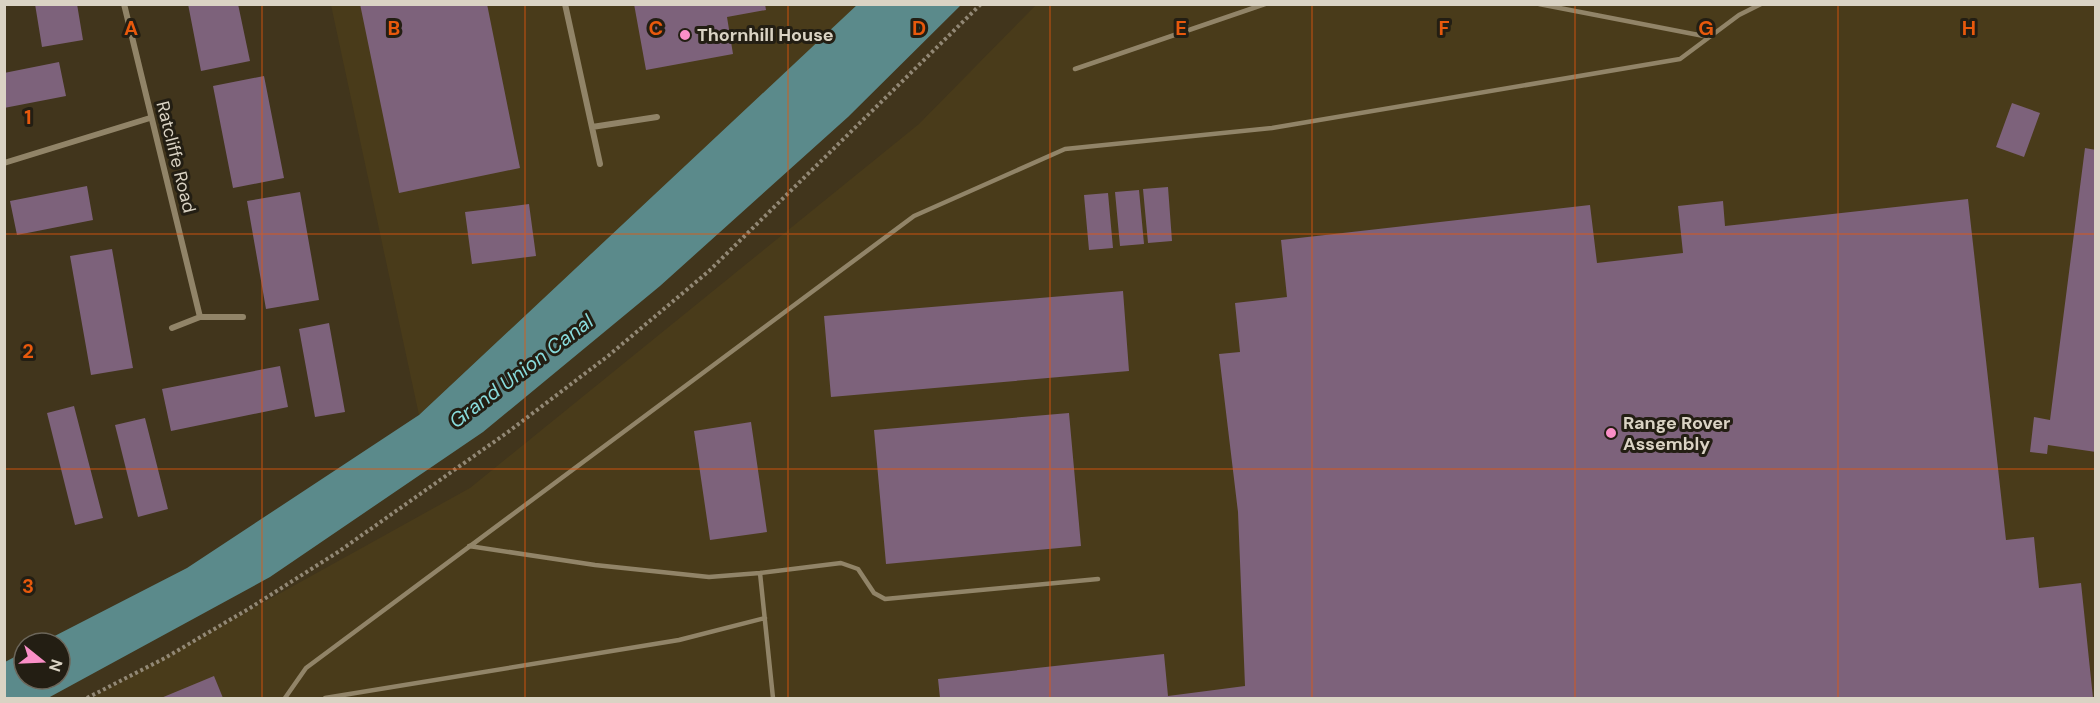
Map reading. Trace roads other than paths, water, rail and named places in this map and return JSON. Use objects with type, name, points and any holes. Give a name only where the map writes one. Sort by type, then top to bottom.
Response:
[{"type":"street","name":"Ratcliffe Road","points":[[124,4],[150,118],[201,317]]},
{"type":"street","points":[[565,4],[600,164]]},
{"type":"street","points":[[592,127],[657,117]]},
{"type":"street","points":[[4,163],[150,118]]},
{"type":"street","points":[[172,328],[201,317],[243,317]]},
{"type":"lane","points":[[1076,69],[1264,4]]},
{"type":"lane","points":[[1539,4],[1709,37]]},
{"type":"lane","points":[[285,699],[306,668],[914,216],[1065,149],[1272,128],[1680,59],[1739,15],[1761,4]]},
{"type":"lane","points":[[469,546],[595,565],[709,577],[841,563],[858,569],[874,592],[885,598],[1098,579]]},
{"type":"lane","points":[[760,573],[773,699]]},
{"type":"lane","points":[[325,699],[679,640],[765,618]]},
{"type":"water","name":"Grand Union Canal","points":[[858,4],[961,5],[848,117],[660,286],[483,432],[270,577],[72,685],[72,631],[64,631],[187,568],[419,415]]},
{"type":"water","points":[[12,658],[12,691],[61,691],[48,698],[5,698],[5,662]]},
{"type":"place","name":"Thornhill House","points":[[685,35]]},
{"type":"place","name":"Range Rover Assembly","points":[[1611,433]]}]
